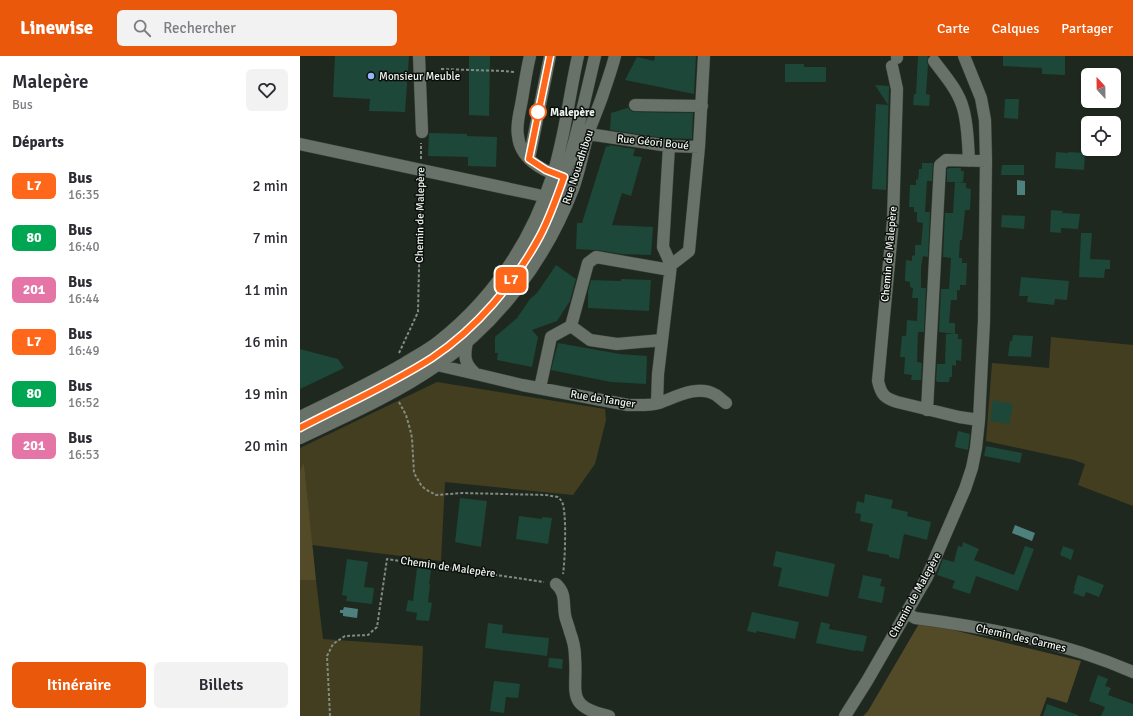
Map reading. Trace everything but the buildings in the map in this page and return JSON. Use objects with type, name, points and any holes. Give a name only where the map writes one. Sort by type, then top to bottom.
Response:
[{"type":"street","points":[[419,56],[422,132]]},
{"type":"street","points":[[530,56],[517,129],[519,142],[524,154],[529,159],[540,167],[558,175]]},
{"type":"street","points":[[529,159],[550,56]]},
{"type":"street","name":"Rue Nouadhibou","points":[[300,428],[378,390],[415,368],[448,346],[486,312],[500,296],[529,255],[549,215],[558,175],[572,81],[578,56]]},
{"type":"street","name":"Rue Nouadhibou","points":[[300,417],[395,369],[438,342],[478,306],[508,268],[520,249],[531,230],[544,198],[569,160],[596,56]]},
{"type":"street","name":"Rue Nouadhibou","points":[[300,438],[394,392],[437,366],[467,342],[498,312],[525,279],[540,257],[562,216],[574,187],[588,134],[615,56]]},
{"type":"street","name":"Rue Géori Boué","points":[[588,134],[669,146],[699,147],[704,56]]},
{"type":"street","name":"Chemin de Malepère","points":[[845,716],[860,694],[927,577],[965,489],[972,468],[976,448],[979,420],[984,321],[986,161],[985,120],[980,98],[964,56]]},
{"type":"street","name":"Chemin de Malepère","points":[[895,60],[897,89],[893,220],[878,381],[882,394],[888,399],[927,410],[979,420]]},
{"type":"street","points":[[934,61],[952,85],[963,108],[969,161]]},
{"type":"street","points":[[635,105],[702,106]]},
{"type":"street","points":[[300,144],[538,194],[544,198]]},
{"type":"street","points":[[657,403],[658,374],[671,268],[663,247],[669,146]]},
{"type":"street","points":[[671,268],[688,251],[699,147]]},
{"type":"street","points":[[927,410],[940,165],[946,160],[986,161]]},
{"type":"street","points":[[540,388],[551,337],[571,326],[588,263],[596,257],[671,268]]},
{"type":"street","points":[[571,326],[590,340],[617,344],[662,340]]},
{"type":"street","points":[[467,342],[465,356],[471,369],[476,374]]},
{"type":"street","name":"Rue de Tanger","points":[[437,366],[540,388],[641,406],[698,391],[709,392],[716,395],[726,403]]},
{"type":"street","points":[[556,584],[561,588],[563,594],[565,616],[571,635],[575,656],[575,691],[578,700],[583,706],[596,713],[609,716]]},
{"type":"street","name":"Chemin des Carmes","points":[[907,613],[915,618],[986,628],[1039,640],[1088,654],[1133,672]]},
{"type":"path","points":[[441,69],[503,71],[518,73]]},
{"type":"path","name":"Chemin de Malepère","points":[[395,369],[395,362],[418,312],[422,132]]},
{"type":"path","points":[[394,392],[406,415],[410,429],[414,473],[425,489],[436,495],[462,493],[546,495],[558,497],[563,502],[564,566],[562,580],[556,584]]},
{"type":"path","name":"Chemin de Malepère","points":[[330,716],[327,656],[333,644],[345,636],[368,635],[377,627],[387,558],[556,584]]},
{"type":"shaded area","points":[[1051,337],[1133,345],[1133,506],[1078,485],[1085,464],[1074,460],[986,441],[992,363],[1049,368]]},
{"type":"shaded area","points":[[437,382],[605,409],[606,420],[595,464],[573,495],[445,482],[441,561],[312,545],[304,464],[300,470],[300,448]]},
{"type":"shaded area","points":[[304,463],[316,580],[300,580],[300,470]]},
{"type":"shaded area","points":[[300,580],[316,580],[323,639],[423,646],[420,716],[300,716]]},
{"type":"shaded area","points":[[920,622],[1081,661],[1067,703],[1047,697],[1040,716],[863,716],[868,711]]},
{"type":"water","points":[[1017,180],[1025,181],[1025,195],[1017,195]]},
{"type":"water","points":[[1015,525],[1035,533],[1032,541],[1012,533]]},
{"type":"water","points":[[344,607],[358,609],[357,618],[343,616],[343,613],[340,613],[340,610],[343,610]]},
{"type":"bus line","name":"L7","points":[[300,428],[378,390],[433,357],[448,346],[486,312],[516,275],[540,235],[564,177],[540,167],[529,159],[550,56]]},
{"type":"place","name":"Monsieur Meuble","points":[[371,76]]},
{"type":"place","name":"Malepère","points":[[538,112]]}]
